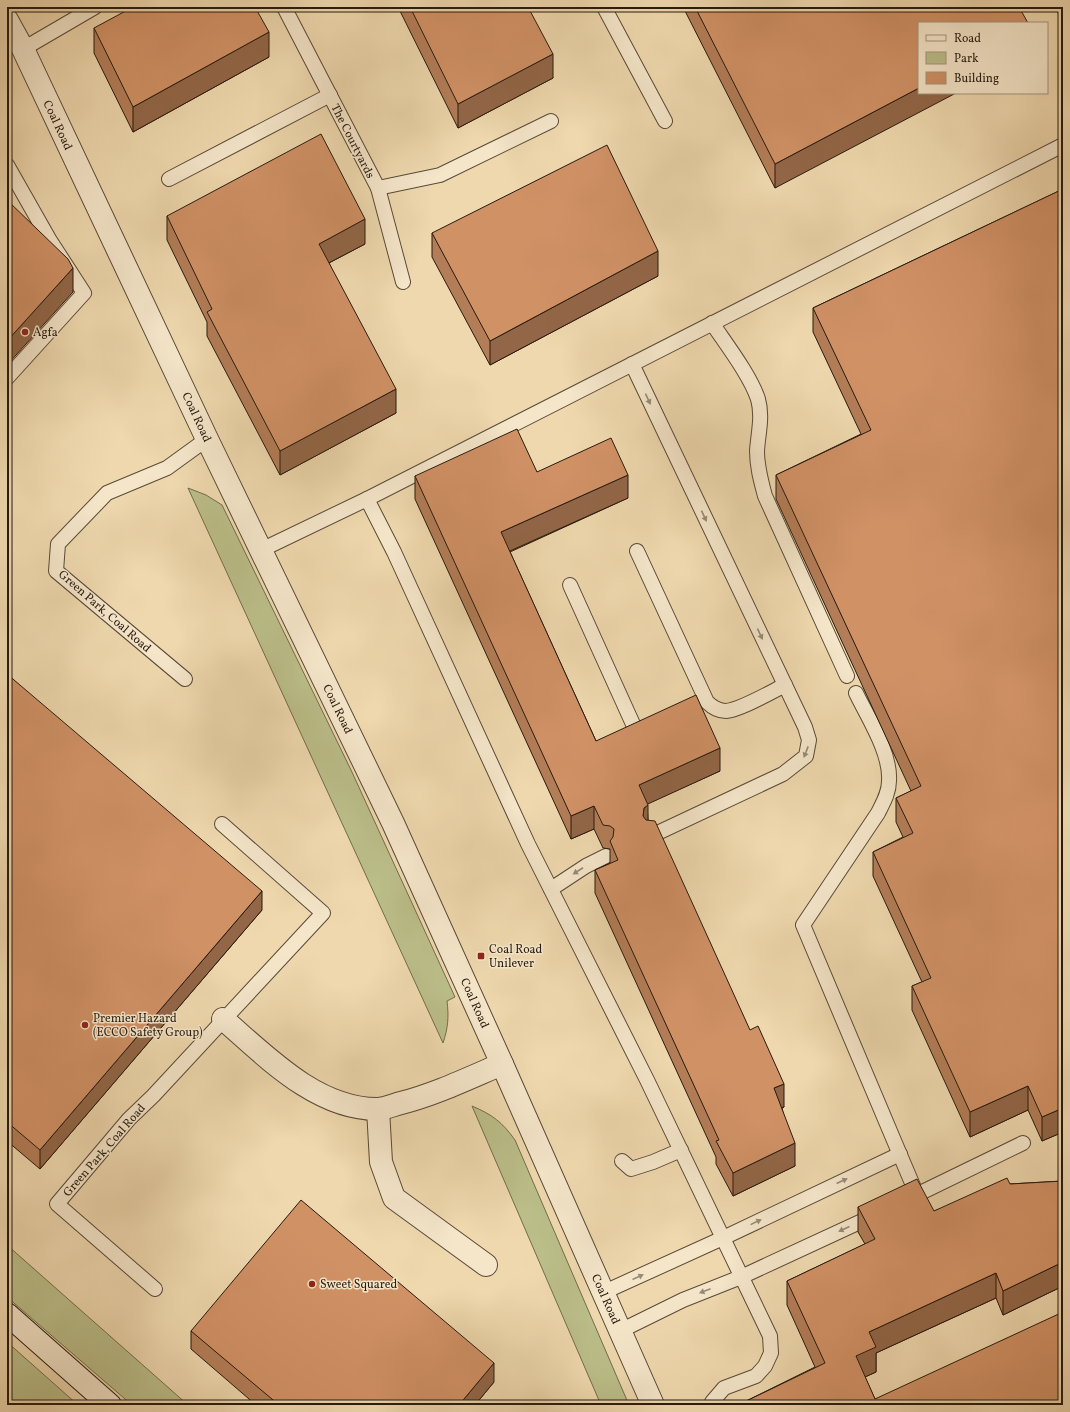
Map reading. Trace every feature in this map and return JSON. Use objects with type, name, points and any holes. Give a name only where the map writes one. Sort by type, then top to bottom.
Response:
[{"type":"street","name":"Coal Road","points":[[7,20],[23,49],[207,439],[393,823],[502,1064],[602,1293],[653,1405]]},
{"type":"street","points":[[223,1019],[303,1084],[337,1102],[359,1107],[378,1109],[422,1097],[502,1064]]},
{"type":"street","points":[[378,1109],[381,1162],[394,1198],[486,1265]]},
{"type":"street","points":[[7,1314],[110,1405]]},
{"type":"lane","points":[[23,49],[95,7]]},
{"type":"lane","name":"The Courtyards","points":[[284,7],[378,188],[403,282]]},
{"type":"lane","points":[[604,7],[665,121]]},
{"type":"lane","points":[[169,179],[330,95]]},
{"type":"lane","points":[[378,188],[440,176],[551,121]]},
{"type":"lane","points":[[261,550],[367,499],[712,322],[1063,145]]},
{"type":"lane","points":[[7,165],[49,239],[84,293],[7,378]]},
{"type":"lane","points":[[712,322],[749,381],[758,399],[760,420],[757,453],[759,475],[765,496],[847,676]]},
{"type":"lane","points":[[632,364],[805,727],[809,740],[806,756],[783,774],[651,836]]},
{"type":"lane","name":"Green Park, Coal Road","points":[[185,680],[56,571],[58,544],[107,493],[167,468],[207,439]]},
{"type":"lane","points":[[367,499],[394,552],[528,844],[681,1150],[770,1336],[771,1353],[765,1366],[756,1376],[724,1388],[712,1402],[712,1405]]},
{"type":"lane","points":[[637,551],[707,702],[719,710],[734,709],[785,685]]},
{"type":"lane","points":[[570,585],[637,733],[658,724]]},
{"type":"lane","points":[[856,693],[883,749],[888,765],[889,782],[886,798],[878,813],[803,925],[917,1195]]},
{"type":"lane","points":[[693,708],[707,702]]},
{"type":"lane","name":"Green Park, Coal Road","points":[[155,1289],[57,1204],[129,1119],[322,912],[222,824]]},
{"type":"lane","points":[[551,889],[586,866],[606,856]]},
{"type":"lane","points":[[620,1331],[683,1300],[741,1277],[917,1195],[1023,1143]]},
{"type":"lane","points":[[622,1161],[631,1169],[653,1162],[681,1150]]},
{"type":"lane","points":[[602,1293],[723,1238],[900,1154]]},
{"type":"green space","points":[[1055,7],[1063,7],[1063,23]]},
{"type":"green space","points":[[188,488],[206,495],[222,505],[351,770],[455,997],[447,1001],[448,1022],[443,1043]]},
{"type":"green space","points":[[472,1106],[496,1120],[506,1128],[515,1140],[629,1405],[601,1405]]},
{"type":"green space","points":[[7,1245],[188,1405],[132,1405],[7,1297]]},
{"type":"green space","points":[[7,1342],[78,1405],[7,1405]]},
{"type":"building","points":[[133,7],[255,7],[269,32],[133,107],[94,28]]},
{"type":"building","points":[[410,7],[528,7],[553,54],[458,104]]},
{"type":"building","points":[[695,7],[1019,7],[1027,22],[918,22],[918,89],[775,164]]},
{"type":"building","points":[[321,134],[365,219],[319,244],[396,389],[280,451],[207,312],[212,309],[167,216]]},
{"type":"building","points":[[607,145],[658,251],[490,341],[432,233]]},
{"type":"building","points":[[1063,189],[1063,1108],[1042,1117],[1028,1086],[970,1112],[912,986],[931,978],[873,852],[913,833],[896,798],[921,786],[776,475],[871,430],[813,308]]},
{"type":"building","name":"Agfa","points":[[7,200],[68,259],[73,268],[7,341]]},
{"type":"building","points":[[517,429],[537,472],[611,438],[628,475],[501,532],[596,741],[696,695],[720,748],[639,785],[648,805],[644,808],[643,816],[646,820],[655,821],[750,1030],[758,1026],[784,1084],[774,1088],[795,1143],[733,1173],[716,1141],[719,1140],[595,870],[618,860],[610,841],[613,837],[614,829],[610,826],[603,825],[594,806],[571,816],[415,476]]},
{"type":"building","name":"Premier Hazard (ECCO Safety Group)","points":[[7,674],[262,891],[40,1150],[7,1122]]},
{"type":"building","points":[[1007,1178],[1010,1184],[1063,1181],[1063,1262],[1003,1291],[996,1273],[869,1332],[876,1347],[856,1356],[875,1399],[1063,1312],[1063,1405],[738,1405],[825,1363],[787,1281],[875,1239],[858,1207],[917,1179],[934,1211]]},
{"type":"building","name":"Sweet Squared","points":[[301,1200],[494,1363],[459,1405],[279,1405],[191,1331]]},
{"type":"place","name":"Agfa","points":[[25,332]]},
{"type":"place","name":"Coal Road Unilever","points":[[481,956]]},
{"type":"place","name":"Premier Hazard (ECCO Safety Group)","points":[[85,1025]]},
{"type":"place","name":"Sweet Squared","points":[[312,1284]]}]
